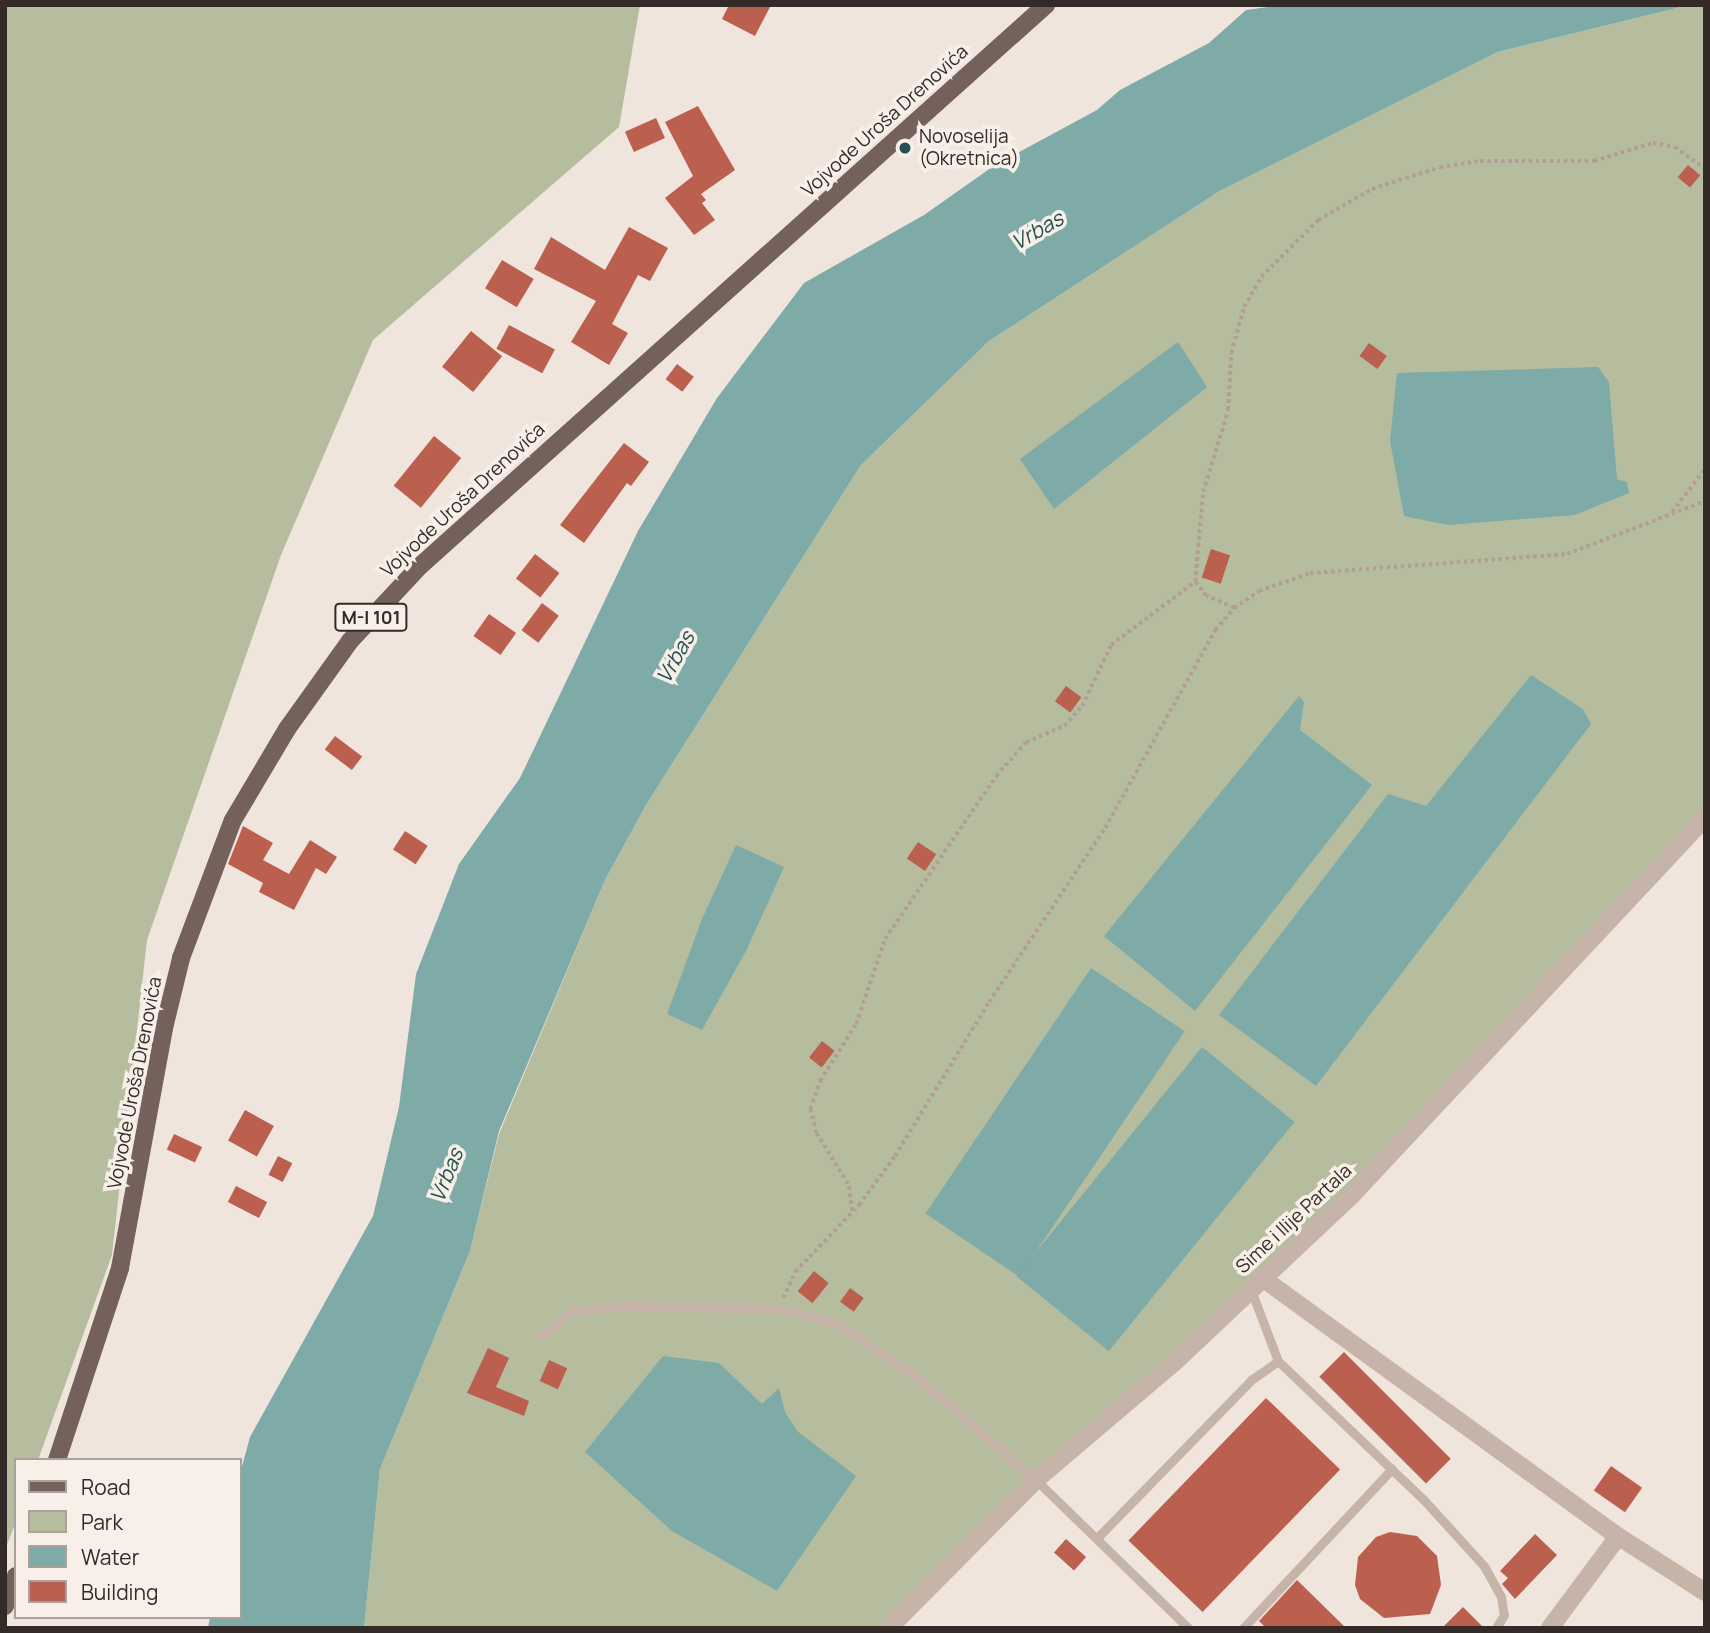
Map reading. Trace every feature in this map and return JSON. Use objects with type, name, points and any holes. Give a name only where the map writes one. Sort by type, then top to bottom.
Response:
[{"type":"main road","name":"Vojvode Uroša Drenovića","points":[[58,1458],[120,1268],[164,1028],[181,958],[233,820],[287,729],[351,641],[413,573],[1046,5]]},
{"type":"main road","points":[[5,1606],[14,1581]]},
{"type":"street","name":"Sime i Ilije Partala","points":[[889,1628],[1036,1480],[1177,1360],[1412,1132],[1704,822]]},
{"type":"street","points":[[1256,1283],[1613,1533],[1705,1592]]},
{"type":"street","points":[[1550,1628],[1614,1542],[1613,1533]]},
{"type":"lane","points":[[1256,1283],[1278,1361],[1392,1469],[1484,1566],[1501,1597],[1504,1615],[1496,1628]]},
{"type":"lane","points":[[541,1336],[572,1311],[628,1306],[778,1309],[836,1323],[925,1384],[1036,1480],[1188,1628]]},
{"type":"lane","points":[[1097,1538],[1251,1380],[1278,1361]]},
{"type":"lane","points":[[1242,1628],[1392,1469]]},
{"type":"path","points":[[1234,608],[1206,596],[1195,582],[1203,492],[1227,410],[1231,353],[1244,307],[1261,277],[1318,220],[1372,189],[1440,167],[1480,161],[1594,161],[1653,143],[1675,147],[1705,169]]},
{"type":"path","points":[[1671,513],[1705,469]]},
{"type":"path","points":[[778,1309],[795,1272],[852,1211],[895,1156],[989,1002],[1105,828],[1215,630],[1234,608],[1259,591],[1310,573],[1567,554],[1705,501]]},
{"type":"path","points":[[852,1211],[848,1184],[816,1133],[810,1109],[820,1081],[856,1024],[885,939],[996,776],[1026,742],[1064,726],[1082,706],[1111,645],[1133,624],[1195,582]]},
{"type":"green space","points":[[5,5],[640,5],[619,127],[373,340],[281,555],[147,940],[112,1255],[39,1458],[14,1458],[14,1526],[5,1550]]},
{"type":"green space","points":[[1689,5],[1705,5],[1705,825],[1478,1064],[889,1628],[364,1628],[380,1469],[470,1251],[499,1134],[605,880],[646,805],[861,465],[989,341],[1218,192],[1498,52]]},
{"type":"water","name":"Vrbas","points":[[1282,5],[1689,5],[1498,52],[1218,192],[989,341],[861,465],[646,805],[605,880],[499,1131],[470,1251],[380,1469],[364,1628],[208,1628],[210,1619],[242,1619],[242,1467],[250,1437],[373,1216],[399,1107],[416,974],[459,864],[520,778],[638,531],[717,398],[804,283],[924,215],[995,165],[1097,110],[1120,90],[1209,43],[1246,10]]},
{"type":"water","points":[[1178,342],[1207,387],[1054,509],[1020,459]]},
{"type":"water","points":[[1598,367],[1609,382],[1617,479],[1627,482],[1629,493],[1575,515],[1448,525],[1404,516],[1390,441],[1397,373]]},
{"type":"water","points":[[1531,675],[1583,709],[1591,724],[1316,1086],[1219,1015],[1388,794],[1426,806]]},
{"type":"water","points":[[1299,696],[1304,702],[1300,730],[1372,785],[1195,1011],[1104,936]]},
{"type":"water","points":[[736,845],[784,867],[746,951],[702,1030],[667,1014],[702,919]]},
{"type":"water","points":[[1091,968],[1185,1031],[1019,1277],[925,1213]]},
{"type":"water","points":[[1202,1047],[1294,1122],[1109,1351],[1016,1276]]},
{"type":"water","points":[[663,1356],[719,1363],[762,1404],[779,1388],[785,1412],[797,1431],[856,1476],[777,1591],[672,1531],[585,1452]]},
{"type":"building","points":[[729,5],[771,5],[755,36],[722,19]]},
{"type":"building","points":[[698,106],[735,170],[701,194],[706,200],[702,203],[715,220],[694,235],[665,198],[693,176],[665,122]]},
{"type":"building","points":[[656,118],[665,138],[634,152],[625,132]]},
{"type":"building","points":[[1688,165],[1700,175],[1690,188],[1678,177]]},
{"type":"building","points":[[629,227],[668,248],[650,281],[638,275],[612,324],[628,333],[609,365],[571,342],[596,301],[534,269],[551,237],[605,270]]},
{"type":"building","points":[[502,260],[534,279],[517,307],[485,288]]},
{"type":"building","points":[[509,325],[555,349],[542,373],[496,349]]},
{"type":"building","points":[[471,331],[502,356],[473,392],[442,367]]},
{"type":"building","points":[[1369,343],[1387,356],[1377,369],[1360,356]]},
{"type":"building","points":[[677,364],[694,377],[682,392],[666,379]]},
{"type":"building","points":[[434,436],[461,458],[421,508],[394,486]]},
{"type":"building","points":[[624,443],[649,462],[631,486],[627,483],[584,543],[560,525]]},
{"type":"building","points":[[1211,549],[1230,555],[1221,584],[1202,578]]},
{"type":"building","points":[[535,554],[559,573],[540,598],[516,578]]},
{"type":"building","points":[[542,603],[559,616],[538,643],[522,630]]},
{"type":"building","points":[[489,614],[516,633],[501,655],[474,636]]},
{"type":"building","points":[[1066,686],[1081,697],[1070,713],[1055,701]]},
{"type":"building","points":[[335,736],[362,756],[352,770],[325,750]]},
{"type":"building","points":[[243,826],[273,843],[263,860],[289,874],[310,840],[337,857],[326,874],[316,868],[294,910],[259,892],[263,883],[228,864]]},
{"type":"building","points":[[405,831],[428,846],[416,864],[393,849]]},
{"type":"building","points":[[918,842],[936,854],[925,871],[907,859]]},
{"type":"building","points":[[822,1041],[835,1051],[822,1067],[809,1058]]},
{"type":"building","points":[[245,1110],[274,1126],[257,1157],[228,1141]]},
{"type":"building","points":[[174,1134],[202,1147],[195,1163],[167,1149]]},
{"type":"building","points":[[278,1156],[292,1163],[283,1182],[268,1175]]},
{"type":"building","points":[[236,1186],[267,1202],[259,1218],[228,1202]]},
{"type":"building","points":[[814,1271],[829,1283],[812,1303],[798,1291]]},
{"type":"building","points":[[850,1288],[864,1298],[854,1312],[840,1302]]},
{"type":"building","points":[[488,1348],[509,1358],[496,1387],[529,1401],[524,1416],[467,1393]]},
{"type":"building","points":[[1344,1352],[1451,1459],[1426,1484],[1319,1377]]},
{"type":"building","points":[[549,1360],[567,1368],[558,1389],[540,1381]]},
{"type":"building","points":[[1266,1398],[1340,1470],[1203,1612],[1128,1540]]},
{"type":"building","points":[[1611,1466],[1642,1488],[1625,1512],[1594,1491]]},
{"type":"building","points":[[1390,1532],[1417,1536],[1437,1556],[1441,1585],[1430,1614],[1384,1618],[1360,1599],[1355,1585],[1358,1557],[1376,1537]]},
{"type":"building","points":[[1535,1534],[1557,1555],[1515,1599],[1502,1584],[1508,1578],[1500,1571]]},
{"type":"building","points":[[1066,1539],[1086,1557],[1074,1570],[1054,1552]]},
{"type":"building","points":[[1297,1580],[1346,1628],[1266,1628],[1259,1621]]},
{"type":"building","points":[[1463,1607],[1484,1628],[1442,1628]]},
{"type":"place","name":"Novoselija (Okretnica)","points":[[905,148]]}]
